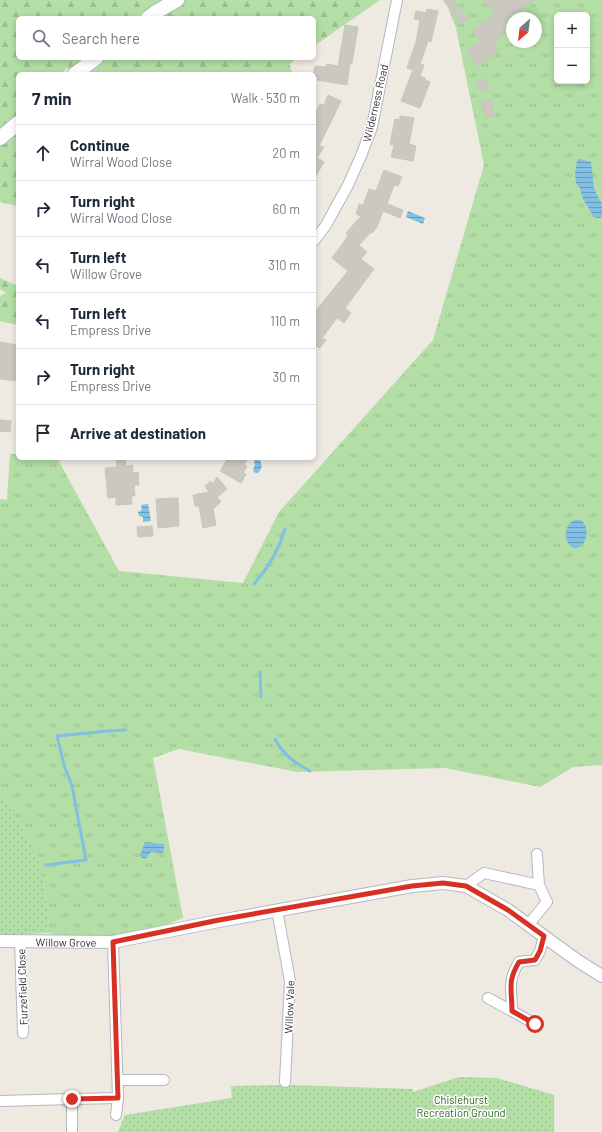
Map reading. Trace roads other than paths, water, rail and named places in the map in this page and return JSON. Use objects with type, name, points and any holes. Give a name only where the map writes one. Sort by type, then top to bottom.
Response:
[{"type":"main road","points":[[151,16],[177,0]]},
{"type":"main road","points":[[78,72],[93,60]]},
{"type":"main road","points":[[0,138],[16,125]]},
{"type":"street","name":"Wilderness Road","points":[[316,238],[326,225],[348,185],[372,128],[397,0]]},
{"type":"street","points":[[528,925],[548,902],[539,886],[537,854]]},
{"type":"street","points":[[466,886],[484,873],[539,886]]},
{"type":"street","name":"Willow Grove","points":[[0,941],[113,942],[277,910],[420,885],[443,883],[466,886],[508,910],[602,976]]},
{"type":"street","name":"Willow Vale","points":[[277,910],[290,981],[285,1082]]},
{"type":"street","points":[[512,1011],[510,981],[513,972],[519,962],[535,960],[540,951],[544,936]]},
{"type":"street","name":"Furzefield Close","points":[[20,940],[23,1033]]},
{"type":"street","points":[[113,942],[118,1080],[116,1115]]},
{"type":"street","points":[[488,998],[535,1024]]},
{"type":"street","points":[[118,1080],[164,1080]]},
{"type":"street","points":[[0,1101],[118,1098]]},
{"type":"street","points":[[72,1099],[72,1132]]},
{"type":"water","points":[[580,159],[591,162],[594,188],[602,203],[602,217],[594,217],[583,199],[580,188],[576,183],[575,174],[577,160]]},
{"type":"water","points":[[408,211],[425,218],[423,224],[406,217]]},
{"type":"water","points":[[260,460],[262,466],[260,471],[257,473],[254,472],[253,469],[255,465],[254,461]]},
{"type":"water","points":[[148,504],[151,521],[143,522],[143,517],[139,516],[138,512],[142,510],[141,505]]},
{"type":"water","points":[[574,520],[581,520],[585,524],[586,529],[583,544],[575,548],[570,546],[566,539],[567,528]]},
{"type":"water","points":[[145,842],[163,844],[164,851],[162,853],[151,852],[146,858],[143,859],[140,855]]},
{"type":"waterway","points":[[254,584],[264,572],[280,544],[285,529]]},
{"type":"waterway","points":[[260,672],[261,697]]},
{"type":"waterway","points":[[46,865],[86,860],[72,786],[64,765],[57,736],[126,730]]},
{"type":"waterway","points":[[275,739],[281,749],[290,758],[310,771]]},
{"type":"park label","name":"Chislehurst Recreation Ground","points":[[461,1105]]}]
